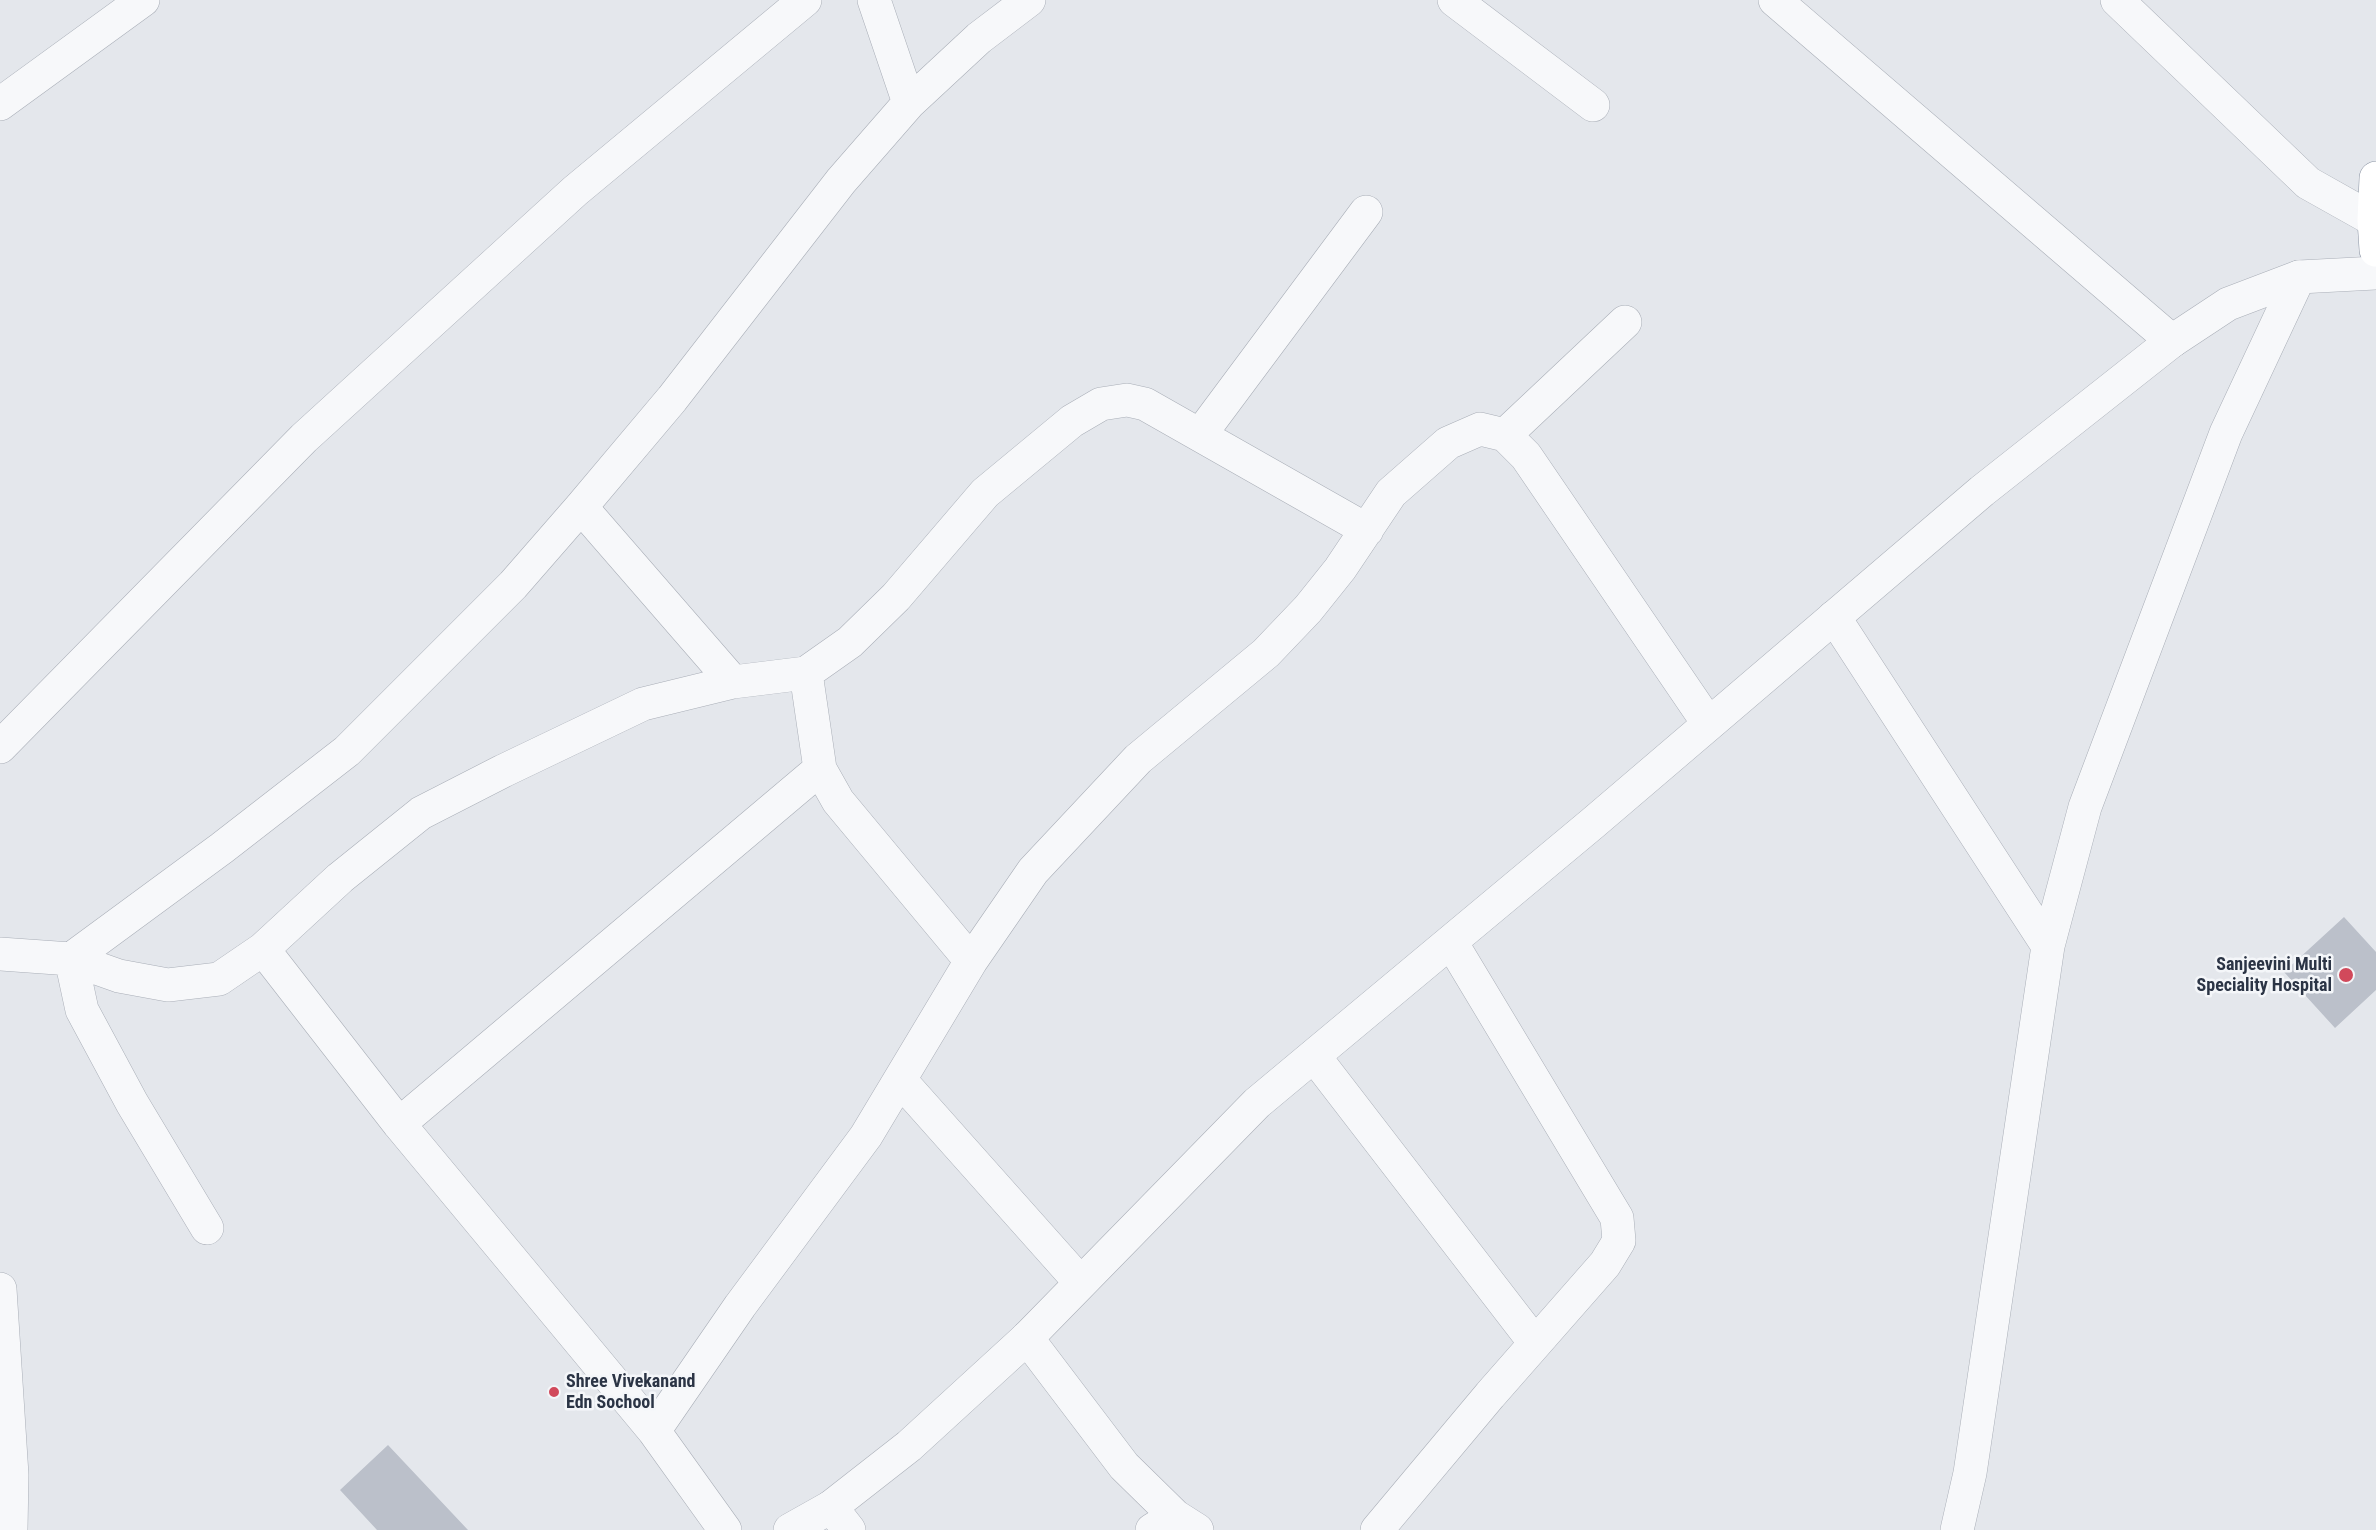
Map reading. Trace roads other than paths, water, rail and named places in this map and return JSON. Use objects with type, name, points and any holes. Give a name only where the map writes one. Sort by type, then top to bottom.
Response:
[{"type":"highway","points":[[2375,235],[2376,178]]},
{"type":"street","points":[[0,104],[143,0]]},
{"type":"street","points":[[0,747],[304,438],[575,191],[805,0]]},
{"type":"street","points":[[874,0],[909,103]]},
{"type":"street","points":[[71,959],[222,848],[348,751],[513,585],[581,507],[672,399],[841,181],[909,103],[979,38],[1029,0]]},
{"type":"street","points":[[1775,0],[2172,341]]},
{"type":"street","points":[[2117,0],[2308,183],[2375,235]]},
{"type":"street","points":[[1466,3],[1593,105]]},
{"type":"street","points":[[1200,435],[1366,212]]},
{"type":"street","points":[[790,1530],[840,1519],[909,1446],[1026,1338],[1257,1103],[1451,942],[1982,491],[2172,341],[2228,304],[2299,277],[2376,273]]},
{"type":"street","points":[[1957,1530],[1971,1462],[2048,946],[2089,796],[2226,433],[2299,277]]},
{"type":"street","points":[[1505,435],[1625,322]]},
{"type":"street","points":[[0,954],[71,959],[119,976],[168,985],[219,979],[263,949],[340,878],[421,813],[643,704],[733,682],[806,674],[850,642],[896,597],[985,493],[1072,421],[1101,404],[1126,400],[1145,404],[1367,530]]},
{"type":"street","points":[[654,1431],[740,1306],[866,1136],[971,961],[1033,871],[1138,759],[1266,653],[1340,569],[1391,493],[1448,443],[1480,429],[1505,435],[1526,456],[1708,723]]},
{"type":"street","points":[[581,507],[733,682]]},
{"type":"street","points":[[1834,617],[2048,946]]},
{"type":"street","points":[[806,674],[820,769],[838,801],[971,961]]},
{"type":"street","points":[[399,1124],[820,769]]},
{"type":"street","points":[[1377,1530],[1605,1264],[1619,1241],[1617,1218],[1451,942]]},
{"type":"street","points":[[263,949],[399,1124],[654,1431],[725,1530]]},
{"type":"street","points":[[71,959],[82,1010],[132,1103],[207,1228]]},
{"type":"street","points":[[1314,1056],[1535,1343]]},
{"type":"street","points":[[901,1081],[1080,1282]]},
{"type":"street","points":[[0,1289],[12,1475],[11,1530]]},
{"type":"street","points":[[1026,1338],[1124,1466],[1175,1525]]},
{"type":"place","name":"Sanjeevini Multi Speciality Hospital","points":[[2346,975]]},
{"type":"place","name":"Shree Vivekanand Edn Sochool","points":[[554,1392]]}]
